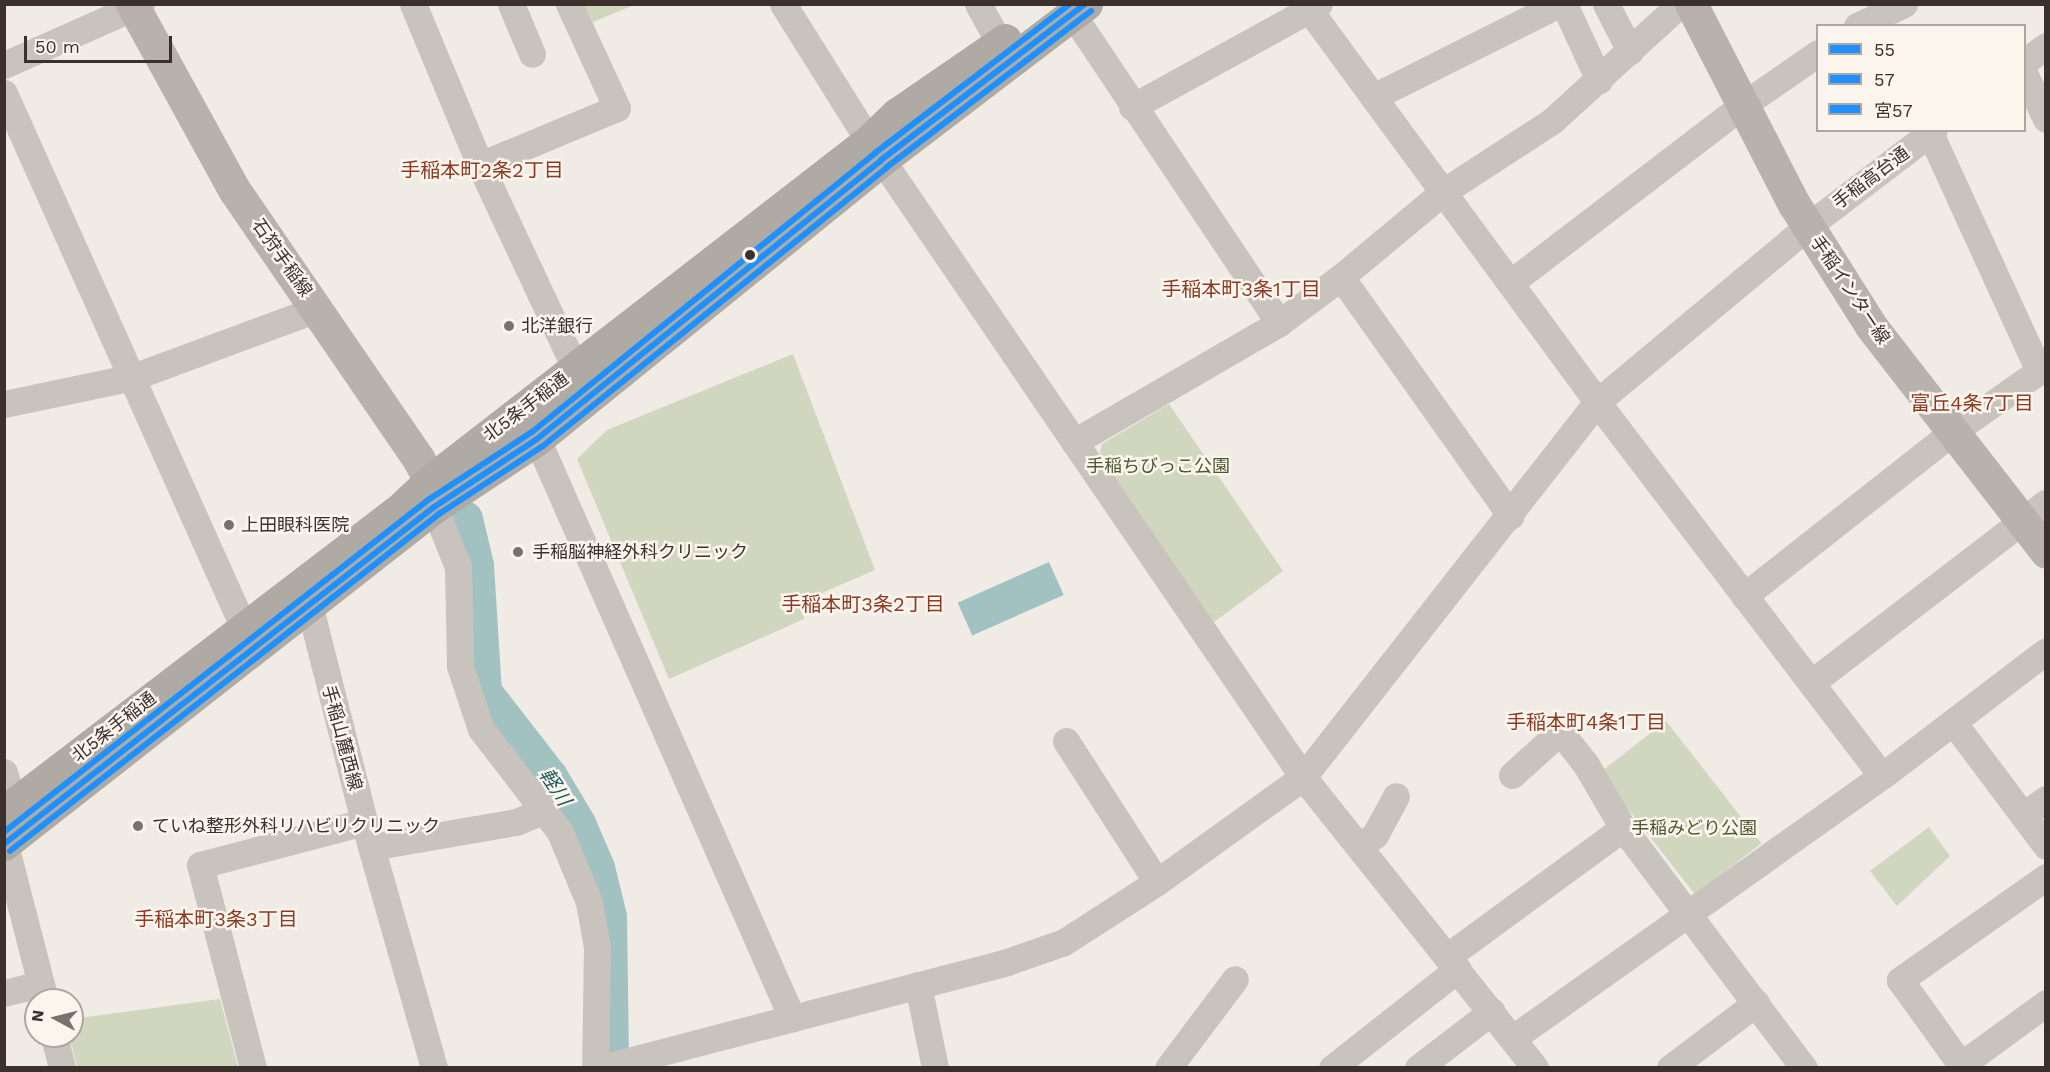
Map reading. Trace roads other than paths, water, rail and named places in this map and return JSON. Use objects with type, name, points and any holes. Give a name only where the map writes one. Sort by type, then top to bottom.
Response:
[{"type":"highway","name":"北5条手稲通","points":[[6,829],[432,494],[576,369],[1069,8]]},
{"type":"highway","name":"北5条手稲通","points":[[432,494],[537,439],[875,150],[897,114],[1000,44],[1069,8]]},
{"type":"highway","name":"北5条手稲通","points":[[6,829],[243,626],[306,595]]},
{"type":"main road","name":"手稲インター線","points":[[1691,4],[1808,226],[1871,326],[1954,431],[2034,513],[2046,552]]},
{"type":"main road","name":"石狩手稲線","points":[[136,5],[235,191],[317,309],[432,494]]},
{"type":"street","points":[[412,4],[480,165],[576,369]]},
{"type":"street","points":[[511,4],[532,54]]},
{"type":"street","points":[[480,165],[617,108],[569,4]]},
{"type":"street","points":[[783,4],[875,150],[1303,777],[1453,962],[1535,1068]]},
{"type":"street","points":[[978,4],[1000,44]]},
{"type":"street","points":[[1373,97],[1559,4]]},
{"type":"street","points":[[1564,4],[1599,80]]},
{"type":"street","points":[[1606,4],[1630,51]]},
{"type":"street","points":[[1074,442],[1279,322],[1341,277],[1443,192],[1552,121],[1680,4]]},
{"type":"street","points":[[1861,24],[1904,4]]},
{"type":"street","points":[[4,65],[136,5]]},
{"type":"street","points":[[1132,107],[1311,6],[1373,97],[1597,402],[1882,776]]},
{"type":"street","points":[[1069,8],[1132,107],[1279,322]]},
{"type":"street","points":[[2026,61],[2046,46]]},
{"type":"street","points":[[1510,283],[1743,105],[1816,54]]},
{"type":"street","points":[[2026,75],[2046,119]]},
{"type":"street","points":[[4,93],[243,626]]},
{"type":"street","points":[[1744,596],[1954,431],[2042,369],[1932,132]]},
{"type":"street","name":"手稲高台通","points":[[601,1068],[1007,962],[1064,942],[1157,882],[1303,777],[1511,516],[1597,402],[1808,226],[1932,132]]},
{"type":"street","points":[[1341,277],[1511,516]]},
{"type":"street","points":[[4,404],[133,377],[317,309]]},
{"type":"street","points":[[537,439],[792,1018]]},
{"type":"street","points":[[432,494],[458,567],[460,666],[481,729],[546,810],[560,832],[588,902],[597,947],[595,1068]]},
{"type":"street","points":[[1811,683],[2034,513]]},
{"type":"street","name":"手稲山麓西線","points":[[306,595],[367,834],[434,1068]]},
{"type":"street","points":[[1513,1038],[1882,776],[2046,651]]},
{"type":"street","points":[[1953,722],[2046,846]]},
{"type":"street","points":[[1512,775],[1554,737],[1566,740],[1585,763],[1623,828],[1804,1068]]},
{"type":"street","points":[[1066,741],[1157,882]]},
{"type":"street","points":[[4,772],[6,829],[42,988]]},
{"type":"street","points":[[1360,847],[1375,835],[1396,796]]},
{"type":"street","points":[[2023,815],[2046,799]]},
{"type":"street","points":[[253,1068],[200,865],[367,834],[516,822],[546,810]]},
{"type":"street","points":[[1332,1068],[1453,962],[1623,828]]},
{"type":"street","points":[[2046,877],[1900,980],[1961,1065],[2046,1003]]},
{"type":"street","points":[[1168,1068],[1235,979]]},
{"type":"street","points":[[918,985],[935,1068]]},
{"type":"street","points":[[4,993],[24,992]]},
{"type":"street","points":[[1674,1066],[1756,1003]]},
{"type":"street","points":[[1418,1068],[1492,1011]]},
{"type":"street","points":[[57,1048],[62,1068]]},
{"type":"water","points":[[1049,562],[1064,595],[972,636],[958,603]]},
{"type":"waterway","name":"軽川","points":[[465,519],[476,566],[484,692],[550,777],[578,824],[597,868],[609,917],[611,1068]]},
{"type":"place","name":"北洋銀行","points":[[509,326]]},
{"type":"place","name":"上田眼科医院","points":[[229,525]]},
{"type":"place","name":"手稲脳神経外科クリニック","points":[[518,552]]},
{"type":"place","name":"ていね整形外科リハビリクリニック","points":[[138,826]]},
{"type":"district","name":"手稲本町2条2丁目","points":[[482,170]]},
{"type":"district","name":"手稲本町3条1丁目","points":[[1241,289]]},
{"type":"district","name":"富丘4条7丁目","points":[[1972,403]]},
{"type":"district","name":"手稲本町3条2丁目","points":[[863,604]]},
{"type":"district","name":"手稲本町4条1丁目","points":[[1586,722]]},
{"type":"district","name":"手稲本町3条3丁目","points":[[216,919]]},
{"type":"park label","name":"手稲ちびっこ公園","points":[[1158,466]]},
{"type":"park label","name":"手稲みどり公園","points":[[1694,828]]}]
